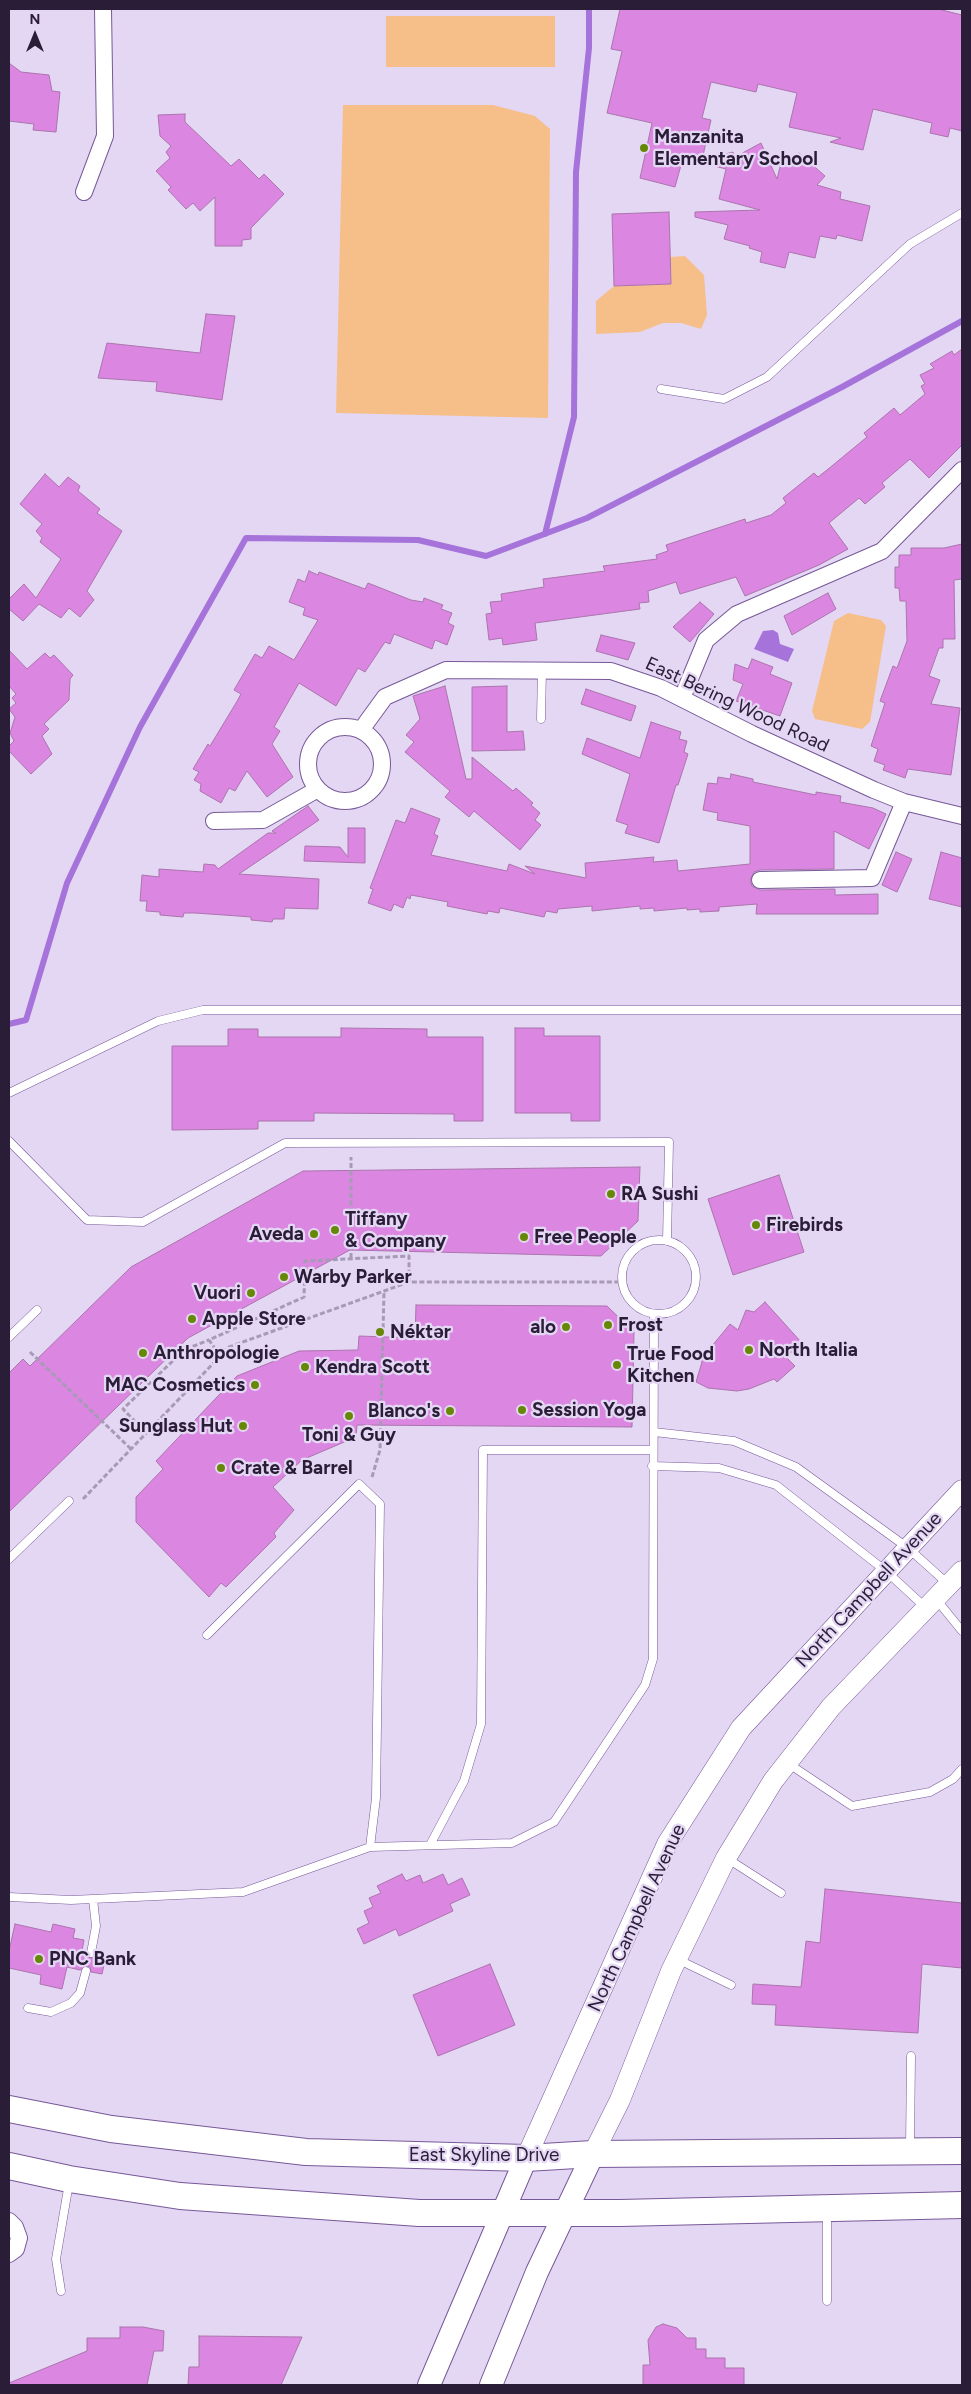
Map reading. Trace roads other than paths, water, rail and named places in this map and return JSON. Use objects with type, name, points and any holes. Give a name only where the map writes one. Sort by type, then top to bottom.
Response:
[{"type":"main road","name":"East Skyline Drive","points":[[9,2109],[111,2129],[306,2152],[526,2158],[593,2154],[962,2151]]},
{"type":"main road","points":[[491,2385],[537,2272],[593,2154]]},
{"type":"main road","name":"North Campbell Avenue","points":[[429,2385],[526,2158]]},
{"type":"main road","points":[[9,2166],[180,2196],[419,2213],[565,2213],[962,2205]]},
{"type":"street","points":[[84,192],[104,136],[104,9]]},
{"type":"street","points":[[682,698],[706,640],[737,614],[882,551],[962,470]]},
{"type":"street","name":"East Bering Wood Road","points":[[361,730],[385,697],[446,670],[542,669],[611,671],[660,688],[752,734],[904,802],[962,816]]},
{"type":"street","points":[[349,727],[361,730],[371,737],[378,747],[382,758],[382,770],[378,782],[360,798],[336,799],[318,789],[311,778],[308,766],[310,753],[316,742],[325,733],[336,728],[349,727]]},
{"type":"street","points":[[214,821],[263,820],[318,789]]},
{"type":"street","points":[[760,880],[872,878],[904,802]]},
{"type":"street","name":"North Campbell Avenue","points":[[526,2158],[668,1844],[742,1728],[962,1490]]},
{"type":"street","points":[[593,2154],[620,2100],[677,1959],[726,1858],[773,1781],[831,1706],[944,1591]]},
{"type":"street","points":[[9,2221],[15,2227],[20,2238],[16,2249],[9,2254]]},
{"type":"lane","points":[[660,389],[724,399],[767,377],[910,244],[962,213]]},
{"type":"lane","points":[[541,719],[542,669]]},
{"type":"lane","points":[[9,1093],[158,1021],[203,1010],[962,1010]]},
{"type":"lane","points":[[9,1141],[87,1220],[143,1222],[285,1143],[669,1142],[667,1241]]},
{"type":"lane","points":[[655,1240],[667,1241],[679,1246],[688,1254],[694,1265],[696,1277],[694,1290],[688,1300],[678,1308],[667,1313],[654,1314],[642,1310],[626,1294],[622,1282],[622,1270],[626,1259],[644,1243],[655,1240]]},
{"type":"lane","points":[[9,1337],[37,1310]]},
{"type":"lane","points":[[9,1897],[93,1899],[243,1892],[370,1847],[512,1843],[554,1822],[645,1685],[653,1659],[652,1466],[654,1432],[654,1314]]},
{"type":"lane","points":[[654,1432],[734,1441],[796,1467],[908,1548],[944,1591],[962,1631]]},
{"type":"lane","points":[[430,1845],[464,1781],[482,1724],[483,1450],[653,1450]]},
{"type":"lane","points":[[652,1466],[719,1468],[776,1485],[887,1572],[944,1591]]},
{"type":"lane","points":[[207,1635],[359,1484],[380,1504],[376,1798],[370,1847]]},
{"type":"lane","points":[[9,1559],[69,1501]]},
{"type":"lane","points":[[787,1763],[852,1806],[930,1792],[953,1779],[962,1768]]},
{"type":"lane","points":[[726,1858],[781,1893]]},
{"type":"lane","points":[[91,1953],[96,1926],[93,1899]]},
{"type":"lane","points":[[677,1959],[731,1985]]},
{"type":"lane","points":[[28,2008],[51,2012],[71,2003],[80,1993],[86,1971]]},
{"type":"lane","points":[[910,2152],[912,2112],[911,2056]]},
{"type":"lane","points":[[61,2291],[56,2258],[69,2178]]},
{"type":"lane","points":[[827,2208],[827,2300]]},
{"type":"waterway","points":[[545,534],[574,417],[576,172],[589,48],[589,9]]},
{"type":"waterway","points":[[9,1024],[26,1020],[67,883],[140,727],[246,538],[418,540],[486,556],[587,518],[842,387],[962,321]]},
{"type":"place","name":"Manzanita Elementary School","points":[[644,148]]},
{"type":"place","name":"RA Sushi","points":[[611,1194]]},
{"type":"place","name":"Firebirds","points":[[756,1225]]},
{"type":"place","name":"Tiffany & Company","points":[[335,1230]]},
{"type":"place","name":"Aveda","points":[[314,1234]]},
{"type":"place","name":"Free People","points":[[524,1237]]},
{"type":"place","name":"Warby Parker","points":[[284,1277]]},
{"type":"place","name":"Vuori","points":[[251,1293]]},
{"type":"place","name":"Apple Store","points":[[192,1319]]},
{"type":"place","name":"Frost","points":[[608,1325]]},
{"type":"place","name":"alo","points":[[566,1327]]},
{"type":"place","name":"Néktər","points":[[380,1332]]},
{"type":"place","name":"North Italia","points":[[749,1350]]},
{"type":"place","name":"Anthropologie","points":[[143,1353]]},
{"type":"place","name":"True Food Kitchen","points":[[617,1365]]},
{"type":"place","name":"Kendra Scott","points":[[305,1367]]},
{"type":"place","name":"MAC Cosmetics","points":[[255,1385]]},
{"type":"place","name":"Session Yoga","points":[[522,1410]]},
{"type":"place","name":"Blanco's","points":[[450,1411]]},
{"type":"place","name":"Toni & Guy","points":[[349,1416]]},
{"type":"place","name":"Sunglass Hut","points":[[243,1426]]},
{"type":"place","name":"Crate & Barrel","points":[[221,1468]]},
{"type":"place","name":"PNC Bank","points":[[39,1959]]}]
